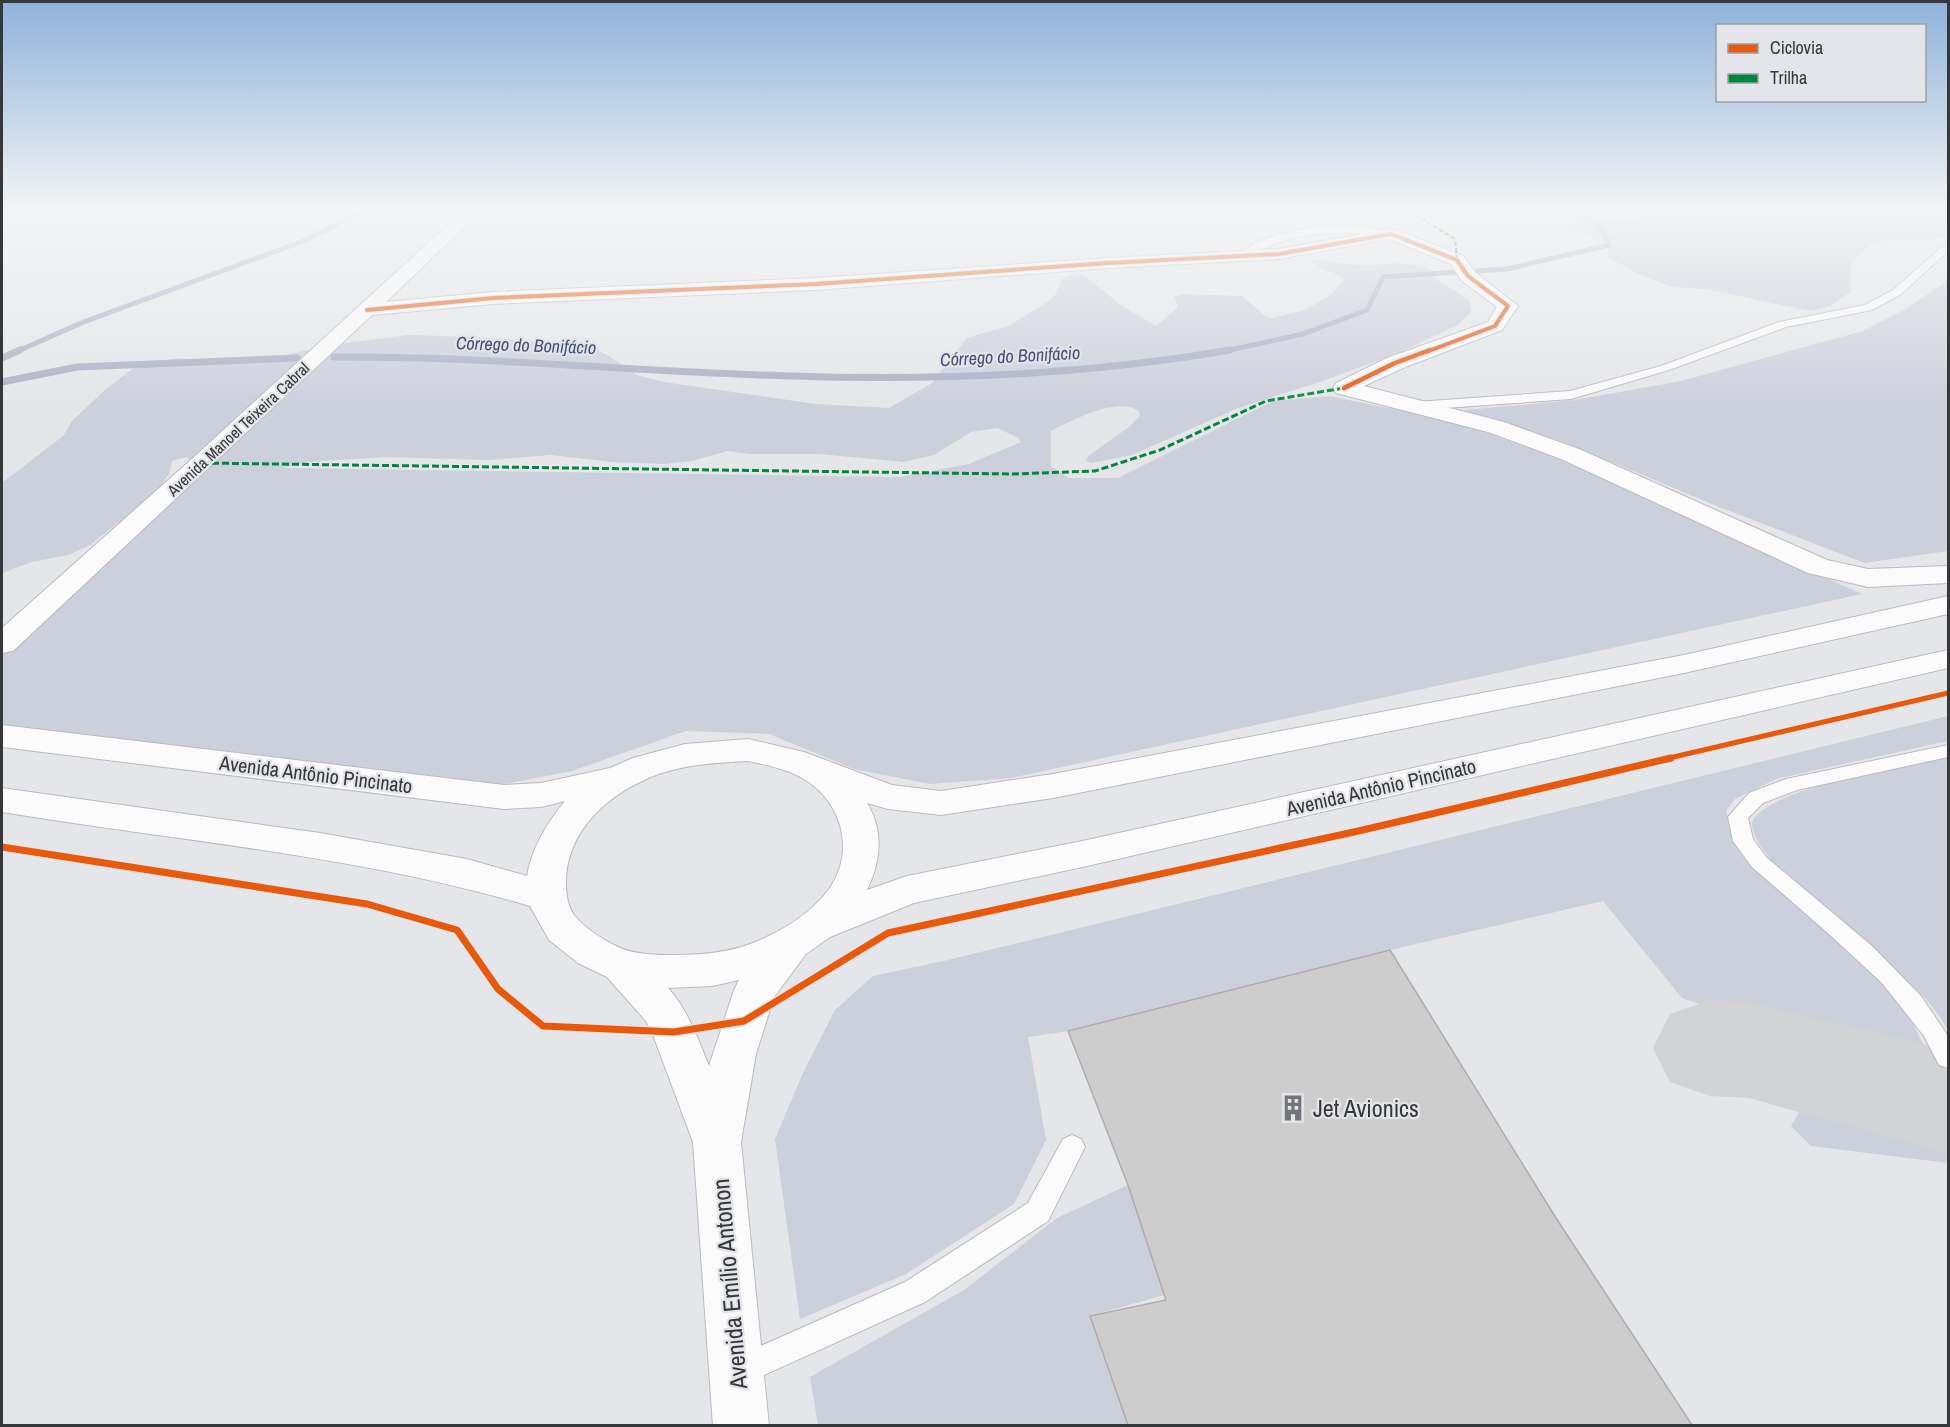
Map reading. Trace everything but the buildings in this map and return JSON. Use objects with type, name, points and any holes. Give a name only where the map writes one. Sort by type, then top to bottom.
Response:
[{"type":"main road","name":"Avenida Manoel Teixeira Cabral","points":[[2,644],[402,278]]},
{"type":"main road","points":[[367,310],[493,298],[910,278]]},
{"type":"main road","points":[[1473,278],[1508,306],[1495,326],[1395,363],[1344,388],[1496,427],[1570,454],[1818,567],[1868,578],[1948,575]]},
{"type":"main road","name":"Avenida Antônio Pincinato","points":[[2,736],[504,797],[541,795],[579,787],[628,773],[667,758],[708,751],[748,750],[786,758],[888,797],[941,803],[1053,786],[1684,664],[1948,605]]},
{"type":"main road","name":"Avenida Antônio Pincinato","points":[[628,773],[591,797],[563,827],[547,861],[547,896],[560,925],[586,948],[621,965],[663,973],[708,971],[753,961],[805,934],[907,890],[1098,850],[1948,659]]},
{"type":"main road","name":"Avenida Antônio Pincinato","points":[[805,934],[847,893],[861,858],[860,824],[845,795],[818,771]]},
{"type":"main road","points":[[2,800],[320,846],[467,873],[547,896]]},
{"type":"main road","points":[[717,1142],[734,1054],[755,990],[805,934]]},
{"type":"main road","points":[[621,965],[661,1009],[675,1032],[717,1142]]},
{"type":"main road","name":"Avenida Emílio Antonon","points":[[717,1142],[741,1425]]},
{"type":"lane","points":[[1416,406],[1571,395],[1665,368],[1783,324],[1868,308],[1897,292],[1913,278]]},
{"type":"lane","points":[[1948,751],[1793,784],[1756,798],[1738,816],[1743,841],[1759,862],[1903,989],[1940,1039],[1948,1058]]},
{"type":"lane","points":[[736,1373],[915,1293],[1038,1212],[1072,1147]]},
{"type":"shaded area","points":[[1064,278],[1087,278],[1122,306],[1156,326],[1178,307],[1174,297],[1181,294],[1242,296],[1265,316],[1272,318],[1305,310],[1331,295],[1344,280],[1341,278],[1436,278],[1470,301],[1471,312],[1459,324],[1401,352],[1320,382],[1238,408],[1132,455],[1092,463],[1086,461],[1088,456],[1129,427],[1140,416],[1139,411],[1130,407],[1119,406],[1095,411],[1051,431],[1051,466],[1068,478],[1118,478],[1273,401],[1329,396],[1423,415],[1484,432],[1551,456],[1862,594],[1011,778],[930,784],[854,769],[769,734],[686,731],[572,771],[477,789],[2,727],[2,653],[165,502],[197,463],[186,457],[172,461],[169,474],[156,493],[90,545],[68,555],[32,562],[2,573],[2,483],[63,436],[72,421],[106,389],[141,362],[179,359],[237,362],[271,358],[337,344],[408,335],[476,337],[588,346],[607,355],[637,375],[664,382],[816,404],[889,408],[932,383],[967,338],[1010,325],[1047,302],[1056,294]],"holes":[[[998,428],[1018,438],[1021,442],[969,464],[900,477],[282,468],[308,462],[385,457],[488,460],[551,455],[612,462],[664,464],[692,461],[728,451],[749,454],[819,454],[904,462],[934,455],[971,432]]]},
{"type":"shaded area","points":[[1647,278],[1851,278],[1851,292],[1830,306],[1811,311],[1710,290],[1669,286]]},
{"type":"shaded area","points":[[1948,280],[1948,551],[1864,563],[1712,504],[1564,442],[1464,410],[1575,400],[1681,381],[1863,331],[1906,309]]},
{"type":"shaded area","points":[[1948,716],[1948,741],[1776,779],[1735,799],[1726,811],[1730,830],[1743,854],[1772,885],[1807,912],[1873,972],[1907,1011],[1933,1065],[1714,1009],[1682,998],[1603,901],[1390,950],[1068,1031],[1028,1037],[1046,1140],[1014,1204],[906,1274],[800,1319],[775,1139],[803,1073],[835,1010],[873,976],[948,960]]},
{"type":"shaded area","points":[[1948,756],[1948,1030],[1911,984],[1845,930],[1787,877],[1765,852],[1753,832],[1755,817],[1769,806],[1790,796],[1846,778]]},
{"type":"shaded area","points":[[1827,1097],[1948,1133],[1948,1163],[1811,1146],[1791,1126],[1804,1104]]},
{"type":"shaded area","points":[[1128,1185],[1164,1295],[1090,1316],[1128,1425],[818,1425],[810,1377],[964,1290],[1057,1218]]},
{"type":"waterway","points":[[16,352],[81,323],[204,278]]},
{"type":"waterway","name":"Córrego do Bonifácio","points":[[1221,352],[1303,334],[1367,310],[1383,278]]},
{"type":"waterway","points":[[2,358],[20,350]]},
{"type":"waterway","name":"Córrego do Bonifácio","points":[[334,357],[449,359],[734,374],[901,378],[1066,371],[1230,350]]},
{"type":"waterway","points":[[2,382],[77,367],[297,358]]},
{"type":"taxiway","points":[[1710,1048],[1749,1050],[1948,1102]]},
{"type":"marked path","points":[[202,463],[1013,474],[1095,471],[1160,450],[1266,401],[1344,388]]},
{"type":"cycle path","points":[[367,310],[493,298],[816,284],[905,278]]},
{"type":"cycle path","points":[[1344,388],[1395,363],[1495,326],[1508,306],[1470,278]]},
{"type":"cycle path","points":[[2,847],[367,904],[457,930],[498,989],[543,1026],[674,1032],[744,1021],[888,933],[1354,832],[1948,693]]},
{"type":"place","name":"Jet Avionics","points":[[1293,1108]]}]
